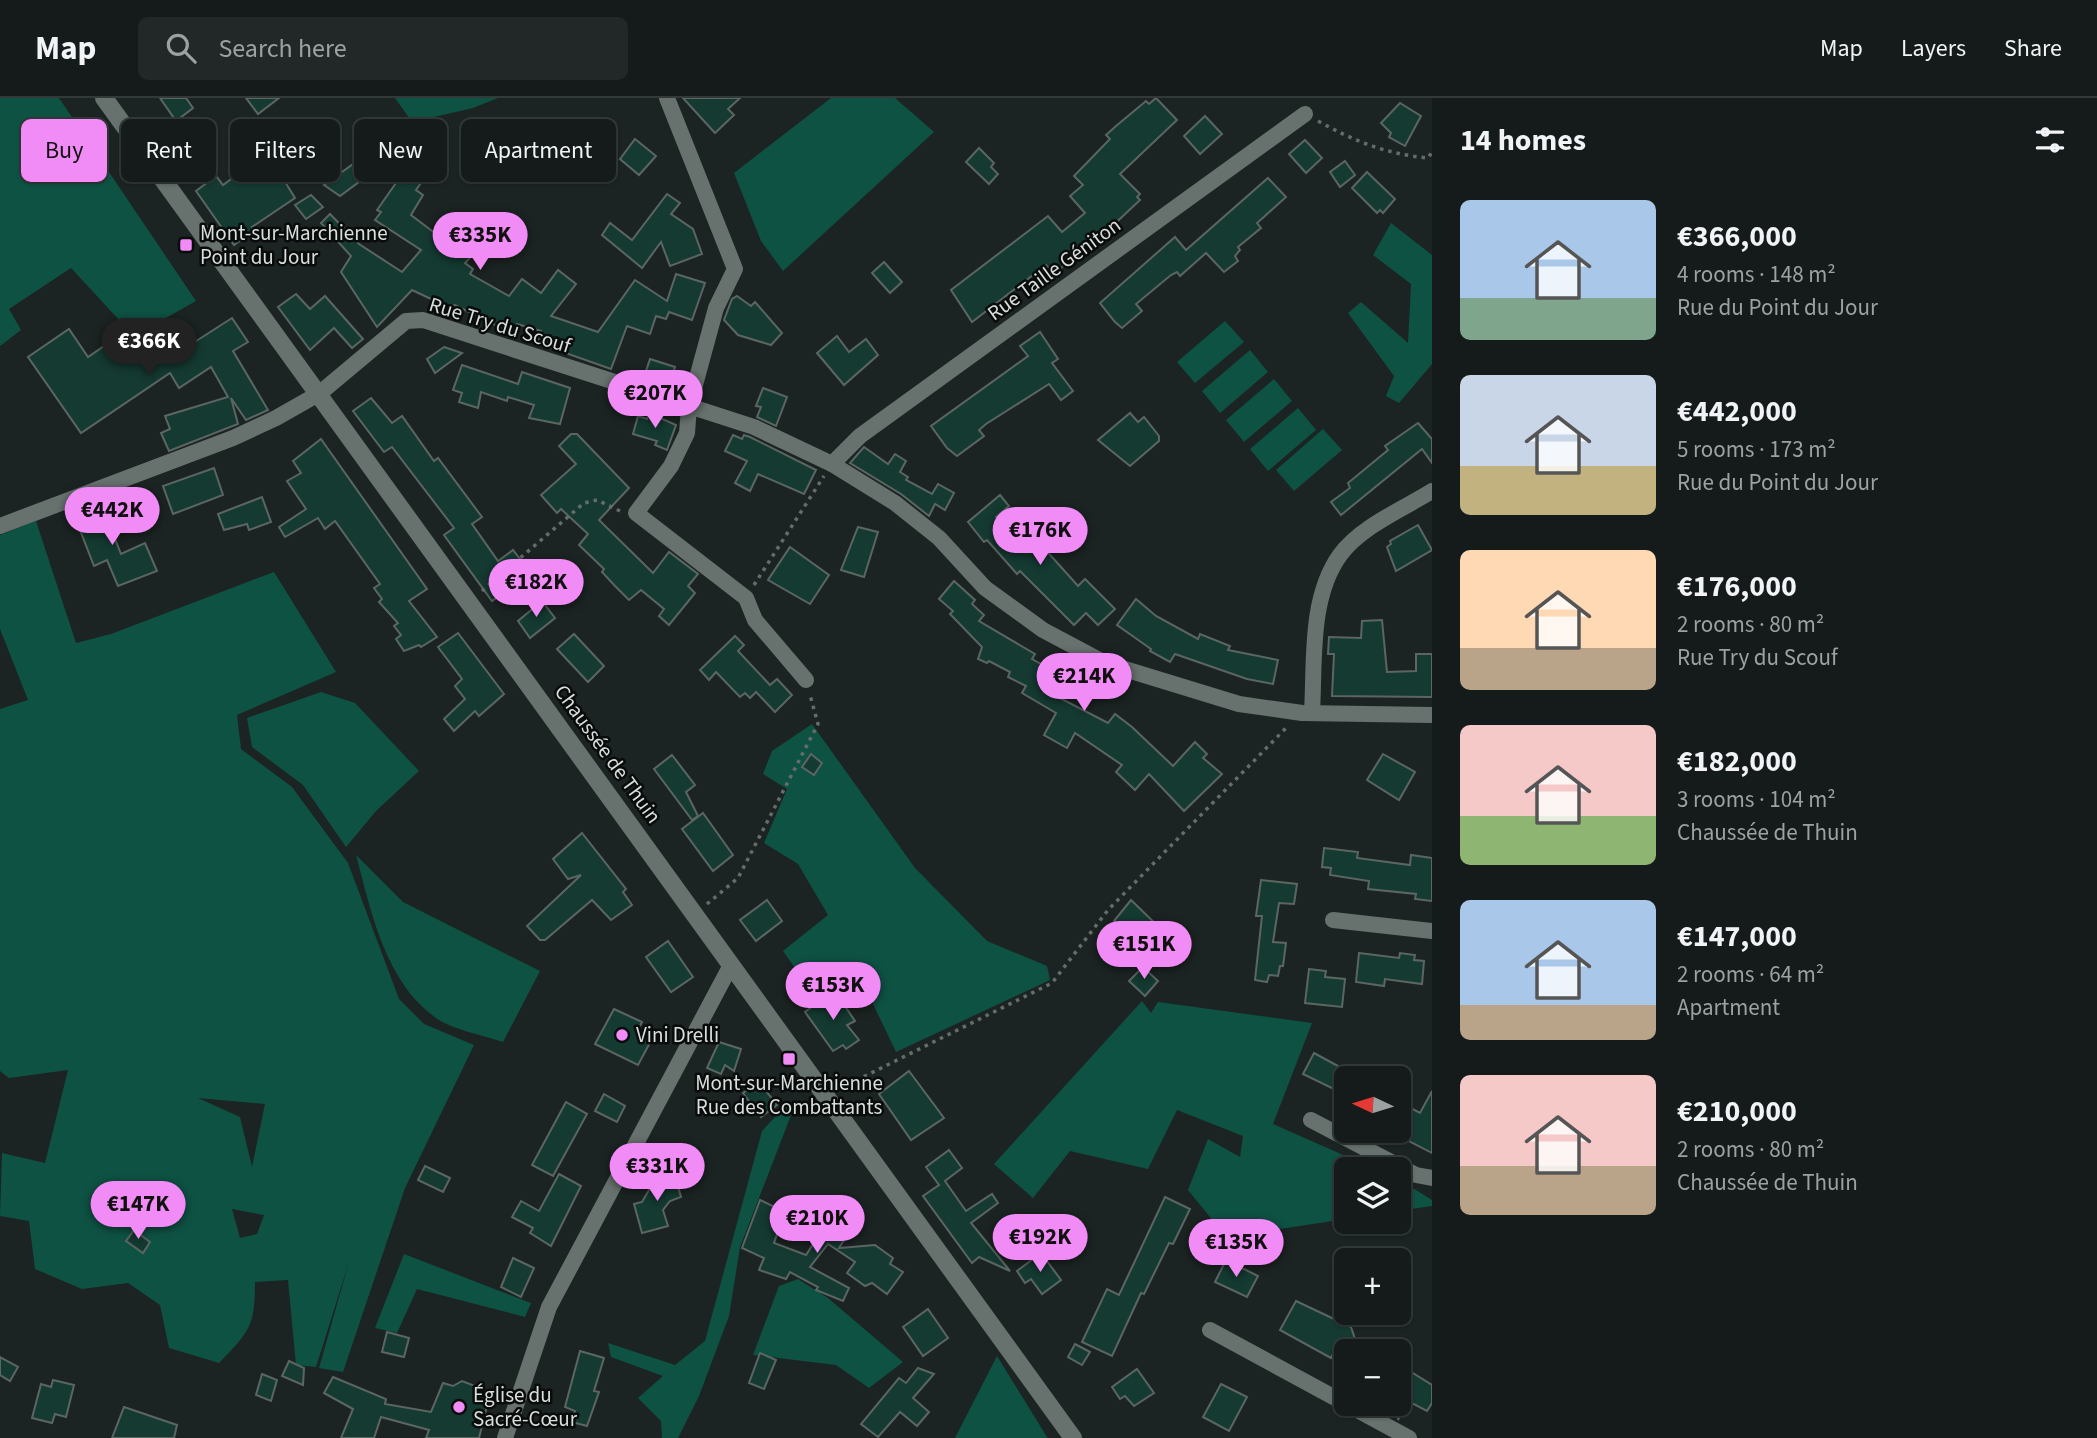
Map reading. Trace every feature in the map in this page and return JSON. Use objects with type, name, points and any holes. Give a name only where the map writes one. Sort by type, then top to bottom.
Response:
[{"type":"main road","name":"Chaussée de Thuin","points":[[104,98],[320,393],[1073,1438]]},
{"type":"street","points":[[667,98],[735,269],[716,308],[689,407],[687,433],[671,466],[636,513],[746,598],[755,620],[806,680]]},
{"type":"street","name":"Rue Taille Géniton","points":[[832,464],[860,436],[1305,114]]},
{"type":"street","name":"Rue Try du Scouf","points":[[0,526],[233,438],[320,393],[406,321],[423,320],[754,427],[832,464],[895,503],[939,538],[985,588],[1043,630],[1105,663],[1239,704],[1307,713],[1432,715]]},
{"type":"street","points":[[1307,713],[1320,599],[1340,555],[1364,533],[1432,491]]},
{"type":"street","points":[[1333,920],[1432,931]]},
{"type":"street","points":[[505,1438],[549,1307],[731,965]]},
{"type":"street","points":[[1311,1120],[1398,1167],[1424,1178],[1432,1178]]},
{"type":"street","points":[[1210,1330],[1409,1438]]},
{"type":"path","points":[[1305,114],[1356,142],[1377,149],[1428,158],[1432,152]]},
{"type":"path","points":[[746,598],[832,464]]},
{"type":"path","points":[[470,601],[590,500],[597,500],[621,512],[636,513]]},
{"type":"path","points":[[695,915],[738,878],[818,724],[806,680]]},
{"type":"path","points":[[827,1095],[1052,984],[1108,910],[1307,713]]},
{"type":"green space","points":[[0,98],[59,98],[73,119],[21,119],[21,182],[107,182],[107,169],[196,301],[134,336],[71,268],[9,309],[21,330],[0,346]]},
{"type":"green space","points":[[395,98],[498,98],[473,108],[425,119],[410,119]]},
{"type":"green space","points":[[831,98],[895,98],[934,132],[783,271],[761,241],[734,173]]},
{"type":"green space","points":[[1391,223],[1432,255],[1432,364],[1399,403],[1386,396],[1394,376],[1348,313],[1361,302],[1408,343],[1411,284],[1373,255]]},
{"type":"green space","points":[[1225,321],[1244,342],[1195,383],[1177,362]]},
{"type":"green space","points":[[1250,350],[1268,372],[1220,413],[1202,391]]},
{"type":"green space","points":[[1274,379],[1292,401],[1244,442],[1226,420]]},
{"type":"green space","points":[[1298,408],[1316,430],[1268,471],[1250,449]]},
{"type":"green space","points":[[1323,429],[1342,450],[1294,491],[1276,470]]},
{"type":"green space","points":[[36,521],[76,643],[111,634],[274,572],[336,672],[237,715],[241,749],[292,787],[348,863],[399,999],[424,1024],[474,1045],[405,1188],[343,1372],[319,1368],[349,1262],[316,1367],[296,1365],[288,1280],[255,1282],[254,1309],[248,1328],[219,1363],[169,1348],[160,1305],[128,1283],[82,1289],[35,1269],[29,1221],[0,1216],[2,1153],[45,1163],[68,1070],[9,1078],[0,1071],[0,709],[28,700],[0,629],[0,535]],"holes":[[[198,1098],[265,1104],[252,1167],[240,1117]],[[232,1209],[264,1215],[257,1234],[240,1238]]]},
{"type":"green space","points":[[321,692],[355,703],[419,771],[376,811],[346,847],[303,785],[252,747],[247,718]]},
{"type":"green space","points":[[812,724],[915,868],[987,941],[1047,966],[1050,980],[896,1052],[863,983],[857,980],[816,998],[783,951],[828,915],[798,864],[764,843],[787,789],[763,774],[772,751]]},
{"type":"green space","points":[[356,855],[403,902],[540,971],[503,1042],[459,1029],[436,1018],[404,985],[382,944]]},
{"type":"green space","points":[[1142,1001],[1151,1013],[1158,1002],[1312,1023],[1273,1124],[1348,1157],[1334,1157],[1334,1221],[1226,1237],[1188,1190],[1208,1139],[1240,1157],[1243,1136],[1177,1110],[1148,1169],[1070,1151],[1033,1198],[994,1164]]},
{"type":"green space","points":[[787,1104],[793,1110],[740,1247],[729,1316],[699,1396],[678,1438],[662,1438],[661,1421],[638,1398],[663,1376],[611,1357],[608,1343],[675,1365],[705,1341],[762,1131]]},
{"type":"green space","points":[[1411,1187],[1432,1200],[1432,1206],[1411,1209]]},
{"type":"green space","points":[[404,1254],[531,1303],[525,1317],[417,1289],[397,1333],[375,1328]]},
{"type":"green space","points":[[798,1279],[828,1298],[903,1362],[869,1388],[836,1365],[753,1355],[779,1286]]},
{"type":"green space","points":[[997,1356],[1047,1437],[1048,1438],[955,1438]]},
{"type":"building","points":[[160,98],[186,98],[193,108],[175,119]]},
{"type":"building","points":[[246,98],[279,98],[258,114]]},
{"type":"building","points":[[683,98],[740,98],[728,109],[734,115],[715,133]]},
{"type":"building","points":[[1156,98],[1177,120],[1120,174],[1140,194],[1137,197],[1140,200],[1088,249],[1086,246],[1054,274],[1046,265],[972,322],[951,290],[1048,216],[1062,232],[1085,213],[1070,196],[1083,185],[1074,176],[1110,139],[1106,135],[1146,101],[1149,104]]},
{"type":"building","points":[[1400,103],[1421,116],[1405,146],[1389,137],[1391,133],[1381,123]]},
{"type":"building","points":[[1205,116],[1222,134],[1200,154],[1184,136]]},
{"type":"building","points":[[635,139],[656,156],[639,175],[620,159]]},
{"type":"building","points":[[1305,140],[1322,158],[1306,173],[1289,154]]},
{"type":"building","points":[[979,148],[994,163],[991,167],[998,174],[989,184],[966,162]]},
{"type":"building","points":[[1345,161],[1355,175],[1340,187],[1330,172]]},
{"type":"building","points":[[354,163],[354,182],[359,182],[340,196],[324,185],[328,182],[340,182],[340,173]]},
{"type":"building","points":[[1367,172],[1395,199],[1383,213],[1380,210],[1377,213],[1352,188]]},
{"type":"building","points":[[216,176],[223,185],[230,180],[230,182],[285,182],[295,198],[252,227],[255,230],[234,245],[196,191],[208,182],[216,182]]},
{"type":"building","points":[[1268,178],[1286,197],[1257,223],[1261,228],[1238,247],[1240,250],[1235,256],[1238,261],[1224,272],[1206,253],[1180,276],[1177,272],[1171,275],[1136,304],[1142,311],[1122,328],[1115,322],[1100,303],[1175,237],[1186,250]]},
{"type":"building","points":[[397,182],[422,182],[416,190],[423,195],[411,215],[436,234],[442,228],[462,244],[466,239],[476,251],[465,263],[473,269],[470,274],[509,296],[522,279],[541,293],[558,270],[576,284],[551,316],[598,332],[635,280],[667,301],[676,274],[705,283],[692,320],[669,312],[666,319],[656,316],[650,334],[627,326],[611,369],[537,343],[541,331],[517,324],[511,333],[455,305],[448,307],[412,290],[377,327],[341,272],[351,256],[321,223],[330,214],[359,244],[402,272],[421,250],[375,220],[381,212],[377,210]]},
{"type":"building","points":[[667,194],[680,203],[671,214],[693,229],[702,254],[670,266],[661,242],[642,268],[602,235],[610,223],[632,240]]},
{"type":"building","points":[[311,195],[323,207],[306,219],[295,205]]},
{"type":"building","points":[[884,262],[902,282],[890,293],[872,273]]},
{"type":"building","points":[[296,294],[310,309],[325,296],[363,339],[352,348],[334,328],[310,350],[278,307]]},
{"type":"building","points":[[737,296],[751,306],[755,302],[782,333],[771,345],[738,335],[724,320],[732,299]]},
{"type":"building","points":[[232,318],[248,342],[233,351],[268,410],[246,420],[231,398],[238,424],[169,451],[161,433],[170,429],[165,416],[228,397],[211,367],[179,388],[170,373],[81,433],[28,357],[69,329],[88,357],[120,335],[123,339],[152,320],[176,354]]},
{"type":"building","points":[[1040,332],[1058,359],[1052,363],[1073,391],[1061,400],[1049,384],[986,424],[979,430],[984,436],[957,456],[947,448],[931,426],[1028,356],[1020,346]]},
{"type":"building","points":[[837,336],[849,352],[866,339],[878,355],[844,385],[817,353]]},
{"type":"building","points":[[444,347],[462,353],[435,373],[427,359]]},
{"type":"building","points":[[650,359],[675,367],[673,374],[681,378],[677,391],[648,382],[651,373],[646,371]]},
{"type":"building","points":[[462,365],[518,384],[522,372],[570,388],[560,424],[529,418],[534,405],[508,397],[507,401],[481,392],[478,408],[459,402],[462,393],[453,390]]},
{"type":"building","points":[[763,388],[787,397],[776,426],[757,417],[761,407],[756,406]]},
{"type":"building","points":[[371,398],[392,423],[402,416],[434,461],[438,458],[482,517],[472,524],[498,561],[513,550],[523,563],[526,560],[536,575],[524,586],[520,581],[492,601],[444,535],[454,528],[392,447],[384,452],[353,411]]},
{"type":"building","points":[[649,413],[676,425],[667,450],[655,445],[657,441],[633,434],[638,416],[647,419]]},
{"type":"building","points":[[1130,413],[1138,422],[1144,417],[1159,436],[1159,441],[1130,466],[1098,440]]},
{"type":"building","points":[[1418,423],[1432,439],[1432,463],[1422,449],[1341,515],[1331,502],[1350,488],[1348,483],[1388,450],[1385,446]]},
{"type":"building","points":[[571,434],[577,434],[629,488],[599,520],[653,573],[669,552],[698,574],[688,586],[695,593],[669,625],[659,616],[664,609],[641,590],[629,600],[615,586],[602,572],[604,569],[579,545],[588,534],[561,509],[557,513],[541,495],[576,464],[559,446]]},
{"type":"building","points":[[733,435],[742,439],[744,435],[750,437],[816,470],[804,494],[758,474],[750,491],[735,483],[747,461],[725,451]]},
{"type":"building","points":[[321,439],[427,589],[409,601],[437,637],[421,647],[419,645],[404,651],[396,639],[401,635],[394,626],[398,623],[379,602],[382,599],[374,588],[380,584],[335,521],[325,529],[318,518],[285,537],[279,527],[306,509],[287,481],[301,473],[293,461]]},
{"type":"building","points":[[864,447],[888,464],[895,454],[906,461],[900,472],[908,477],[906,480],[932,494],[938,484],[954,493],[945,510],[935,504],[929,516],[901,494],[850,463]]},
{"type":"building","points":[[214,468],[223,495],[173,514],[163,486]]},
{"type":"building","points":[[1000,495],[1009,506],[996,517],[1015,538],[1027,529],[1078,586],[1085,579],[1115,609],[1098,625],[1086,613],[1074,625],[1020,571],[1017,574],[987,540],[984,542],[968,522]]},
{"type":"building","points":[[262,497],[271,522],[249,530],[247,524],[224,530],[218,514]]},
{"type":"building","points":[[100,501],[121,554],[145,543],[157,571],[118,586],[107,560],[94,566],[73,512]]},
{"type":"building","points":[[1418,525],[1432,550],[1396,571],[1387,547],[1391,544],[1390,541]]},
{"type":"building","points":[[858,527],[878,532],[864,577],[841,570]]},
{"type":"building","points":[[790,547],[829,575],[810,604],[768,580]]},
{"type":"building","points":[[954,581],[975,600],[972,604],[984,615],[979,621],[1035,654],[1032,659],[1062,676],[1054,695],[1108,723],[1115,714],[1173,766],[1195,742],[1207,754],[1203,758],[1222,774],[1184,811],[1149,774],[1135,790],[1116,772],[1122,765],[1075,733],[1067,748],[1044,735],[1056,713],[1022,693],[1026,686],[1008,677],[1010,672],[989,661],[987,663],[978,659],[982,647],[950,614],[953,611],[939,599]]},
{"type":"building","points":[[1136,599],[1156,616],[1198,639],[1200,634],[1230,646],[1228,650],[1278,660],[1273,684],[1247,679],[1175,654],[1170,662],[1150,651],[1151,649],[1117,625]]},
{"type":"building","points":[[542,601],[555,618],[530,638],[518,621]]},
{"type":"building","points":[[1382,620],[1387,672],[1416,671],[1416,654],[1432,654],[1432,697],[1332,696],[1334,654],[1328,654],[1329,637],[1361,638],[1362,621]]},
{"type":"building","points":[[458,633],[504,694],[479,716],[475,711],[454,731],[444,719],[465,699],[455,686],[462,679],[438,647]]},
{"type":"building","points":[[574,634],[604,666],[588,682],[557,649]]},
{"type":"building","points":[[735,636],[744,645],[738,651],[770,685],[777,679],[792,695],[775,712],[756,692],[750,698],[745,693],[740,697],[716,672],[709,680],[700,670]]},
{"type":"building","points":[[811,754],[822,763],[814,775],[802,767]]},
{"type":"building","points":[[1383,754],[1415,772],[1399,800],[1367,780]]},
{"type":"building","points":[[672,755],[695,785],[686,792],[698,816],[692,820],[654,769]]},
{"type":"building","points":[[703,813],[733,855],[713,871],[682,829]]},
{"type":"building","points":[[582,833],[626,889],[623,892],[632,905],[611,920],[592,900],[545,940],[540,940],[527,926],[581,875],[568,879],[553,859]]},
{"type":"building","points":[[1324,848],[1358,852],[1357,858],[1410,865],[1411,855],[1432,858],[1432,901],[1415,899],[1416,894],[1368,889],[1369,881],[1330,875],[1331,868],[1322,867]]},
{"type":"building","points":[[1261,880],[1297,884],[1294,904],[1279,903],[1273,942],[1286,943],[1283,966],[1280,966],[1278,976],[1269,975],[1267,982],[1255,980],[1262,916],[1256,916]]},
{"type":"building","points":[[767,900],[782,921],[756,941],[740,920]]},
{"type":"building","points":[[1131,900],[1163,931],[1145,951],[1114,921]]},
{"type":"building","points":[[668,941],[693,977],[671,992],[646,957]]},
{"type":"building","points":[[1359,953],[1399,958],[1400,953],[1415,955],[1414,960],[1424,961],[1422,984],[1385,979],[1384,986],[1356,982]]},
{"type":"building","points":[[1143,967],[1158,981],[1145,996],[1129,981]]},
{"type":"building","points":[[1309,969],[1326,971],[1325,977],[1345,979],[1342,1007],[1305,1003]]},
{"type":"building","points":[[836,993],[855,1021],[847,1025],[859,1040],[846,1049],[843,1045],[833,1051],[805,1012],[829,994],[831,997]]},
{"type":"building","name":"Vini Drelli","points":[[614,1009],[642,1022],[637,1031],[652,1039],[638,1065],[595,1044]]},
{"type":"building","points":[[719,1042],[741,1049],[734,1071],[725,1065],[721,1074],[707,1068]]},
{"type":"building","points":[[1314,1053],[1338,1066],[1334,1066],[1334,1089],[1303,1074]]},
{"type":"building","points":[[909,1071],[944,1118],[911,1140],[879,1094]]},
{"type":"building","points":[[759,1082],[777,1105],[761,1117],[743,1093]]},
{"type":"building","points":[[1432,1091],[1432,1153],[1411,1142],[1411,1108],[1420,1113]]},
{"type":"building","points":[[604,1094],[625,1106],[617,1122],[595,1111]]},
{"type":"building","points":[[566,1102],[587,1114],[553,1176],[532,1165]]},
{"type":"building","points":[[949,1150],[962,1168],[945,1181],[966,1211],[992,1194],[998,1203],[971,1223],[1010,1271],[979,1257],[972,1263],[923,1196],[939,1185],[926,1167]]},
{"type":"building","points":[[425,1166],[450,1178],[443,1192],[418,1180]]},
{"type":"building","points":[[674,1173],[681,1197],[670,1201],[663,1210],[668,1226],[642,1233],[634,1204],[642,1202],[649,1190],[647,1181]]},
{"type":"building","points":[[559,1174],[581,1186],[551,1246],[530,1233],[533,1228],[512,1217],[521,1201],[539,1211]]},
{"type":"building","points":[[1165,1197],[1190,1209],[1173,1244],[1169,1243],[1144,1294],[1141,1293],[1112,1356],[1082,1342],[1107,1289],[1119,1295]]},
{"type":"building","points":[[760,1200],[785,1212],[774,1243],[806,1255],[831,1216],[851,1229],[839,1248],[875,1245],[893,1258],[890,1264],[903,1272],[887,1294],[872,1283],[865,1286],[847,1273],[855,1262],[828,1244],[810,1267],[849,1288],[843,1301],[816,1290],[818,1287],[790,1272],[786,1279],[759,1270],[764,1258],[742,1248]]},
{"type":"building","points":[[134,1230],[150,1242],[143,1253],[126,1241]]},
{"type":"building","points":[[1041,1253],[1061,1280],[1042,1294],[1031,1279],[1025,1283],[1017,1271]]},
{"type":"building","points":[[513,1258],[534,1268],[521,1297],[501,1287]]},
{"type":"building","points":[[1226,1260],[1258,1276],[1247,1297],[1215,1282]]},
{"type":"building","points":[[1296,1301],[1334,1319],[1334,1325],[1351,1327],[1355,1339],[1334,1339],[1334,1354],[1331,1358],[1280,1330]]},
{"type":"building","points":[[928,1309],[948,1338],[923,1356],[903,1327]]},
{"type":"building","points":[[387,1332],[409,1338],[404,1357],[382,1352]]},
{"type":"building","points":[[1075,1344],[1090,1352],[1082,1365],[1068,1357]]},
{"type":"building","points":[[580,1351],[604,1358],[594,1391],[599,1392],[587,1426],[572,1422],[575,1411],[565,1407]]},
{"type":"building","points":[[760,1353],[776,1360],[764,1389],[749,1383]]},
{"type":"building","points":[[0,1357],[18,1367],[10,1381],[0,1375]]},
{"type":"building","points":[[289,1361],[304,1368],[303,1385],[282,1376]]},
{"type":"building","points":[[918,1368],[934,1374],[913,1398],[929,1412],[917,1426],[900,1412],[878,1437],[861,1424],[899,1378],[906,1383]]},
{"type":"building","points":[[1137,1369],[1154,1393],[1134,1406],[1125,1396],[1120,1399],[1112,1387]]},
{"type":"building","points":[[1411,1372],[1432,1385],[1432,1403],[1427,1411],[1411,1403]]},
{"type":"building","points":[[262,1374],[277,1380],[271,1401],[256,1395]]},
{"type":"building","points":[[333,1377],[386,1399],[385,1404],[431,1412],[443,1383],[453,1386],[462,1381],[475,1386],[480,1395],[489,1398],[479,1438],[426,1438],[429,1430],[381,1417],[374,1438],[341,1438],[353,1409],[324,1393]]},
{"type":"building","points":[[53,1380],[74,1385],[66,1417],[55,1414],[52,1423],[32,1418],[41,1384],[51,1387]]},
{"type":"building","points":[[1221,1384],[1247,1397],[1229,1431],[1203,1417]]},
{"type":"building","points":[[124,1407],[177,1425],[174,1438],[112,1438]]},
{"type":"place","name":"Mont-sur-Marchienne Point du Jour","points":[[186,245]]},
{"type":"place","name":"Vini Drelli","points":[[622,1035]]},
{"type":"place","name":"Mont-sur-Marchienne Rue des Combattants","points":[[789,1059]]},
{"type":"place","name":"Église du Sacré-Cœur","points":[[459,1407]]}]
